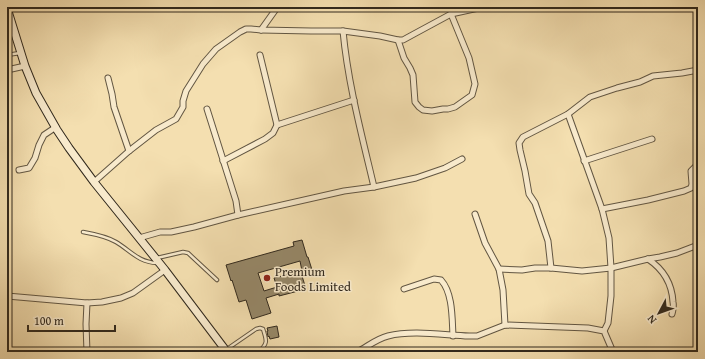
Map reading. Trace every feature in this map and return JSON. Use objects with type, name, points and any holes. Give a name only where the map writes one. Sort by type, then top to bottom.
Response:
[{"type":"main road","points":[[7,8],[10,32],[21,53],[36,93],[69,148],[94,182],[165,270],[226,351]]},
{"type":"street","points":[[94,182],[129,151],[156,130],[176,119],[182,107],[186,90],[203,64],[216,49],[246,29],[343,32],[403,40],[451,14],[482,7]]},
{"type":"street","points":[[261,30],[276,9]]},
{"type":"street","points":[[398,40],[404,58],[413,75],[415,102],[419,107],[424,110],[432,111],[442,108],[448,109],[455,107],[472,95],[476,84],[469,58],[451,14]]},
{"type":"street","points":[[343,32],[344,49],[354,100],[374,187]]},
{"type":"street","points":[[223,161],[274,133],[277,125],[260,55]]},
{"type":"street","points":[[7,70],[25,66]]},
{"type":"street","points":[[551,268],[548,241],[535,204],[528,194],[520,150],[520,143],[523,137],[568,114],[590,97],[640,82],[653,76],[698,70]]},
{"type":"street","points":[[108,78],[114,107],[129,151]]},
{"type":"street","points":[[277,125],[354,100]]},
{"type":"street","points":[[207,109],[236,201],[238,215]]},
{"type":"street","points":[[568,114],[602,209],[608,238],[611,268],[611,296],[610,314],[604,331],[613,352]]},
{"type":"street","points":[[19,170],[29,168],[35,158],[44,135],[56,127]]},
{"type":"street","points":[[584,161],[652,140]]},
{"type":"street","points":[[139,238],[160,232],[172,232],[194,227],[238,215],[344,191],[374,187],[416,178],[445,168],[462,159]]},
{"type":"street","points":[[602,209],[648,200],[691,188],[691,171],[698,164]]},
{"type":"street","points":[[475,214],[485,243],[499,270],[503,290],[505,325]]},
{"type":"street","points":[[499,270],[551,268],[582,271],[611,268],[648,259],[660,258],[698,245]]},
{"type":"street","points":[[648,259],[659,267],[666,276],[672,291],[674,303],[672,314]]},
{"type":"street","points":[[7,296],[87,303],[121,298],[144,286],[165,270]]},
{"type":"street","points":[[404,289],[434,280],[441,280],[447,288],[450,301],[453,336]]},
{"type":"street","points":[[87,303],[87,352]]},
{"type":"street","points":[[357,352],[387,336],[402,334],[430,334],[477,336],[505,325],[588,328],[604,331]]},
{"type":"lane","points":[[7,55],[21,53]]},
{"type":"lane","points":[[83,232],[108,238],[136,257],[150,263],[183,252],[188,252],[217,280]]},
{"type":"lane","points":[[226,351],[256,329],[260,328],[263,329],[266,343],[258,352]]},
{"type":"building","points":[[302,240],[313,273],[302,276],[306,289],[266,298],[271,313],[252,319],[246,300],[239,302],[226,265],[294,246],[293,242]],"holes":[[[300,261],[302,271],[274,278],[277,287],[264,291],[258,273]]]},
{"type":"building","points":[[277,326],[279,337],[270,339],[269,336],[268,337],[267,328]]},
{"type":"place","name":"Premium Foods Limited","points":[[267,278]]}]
